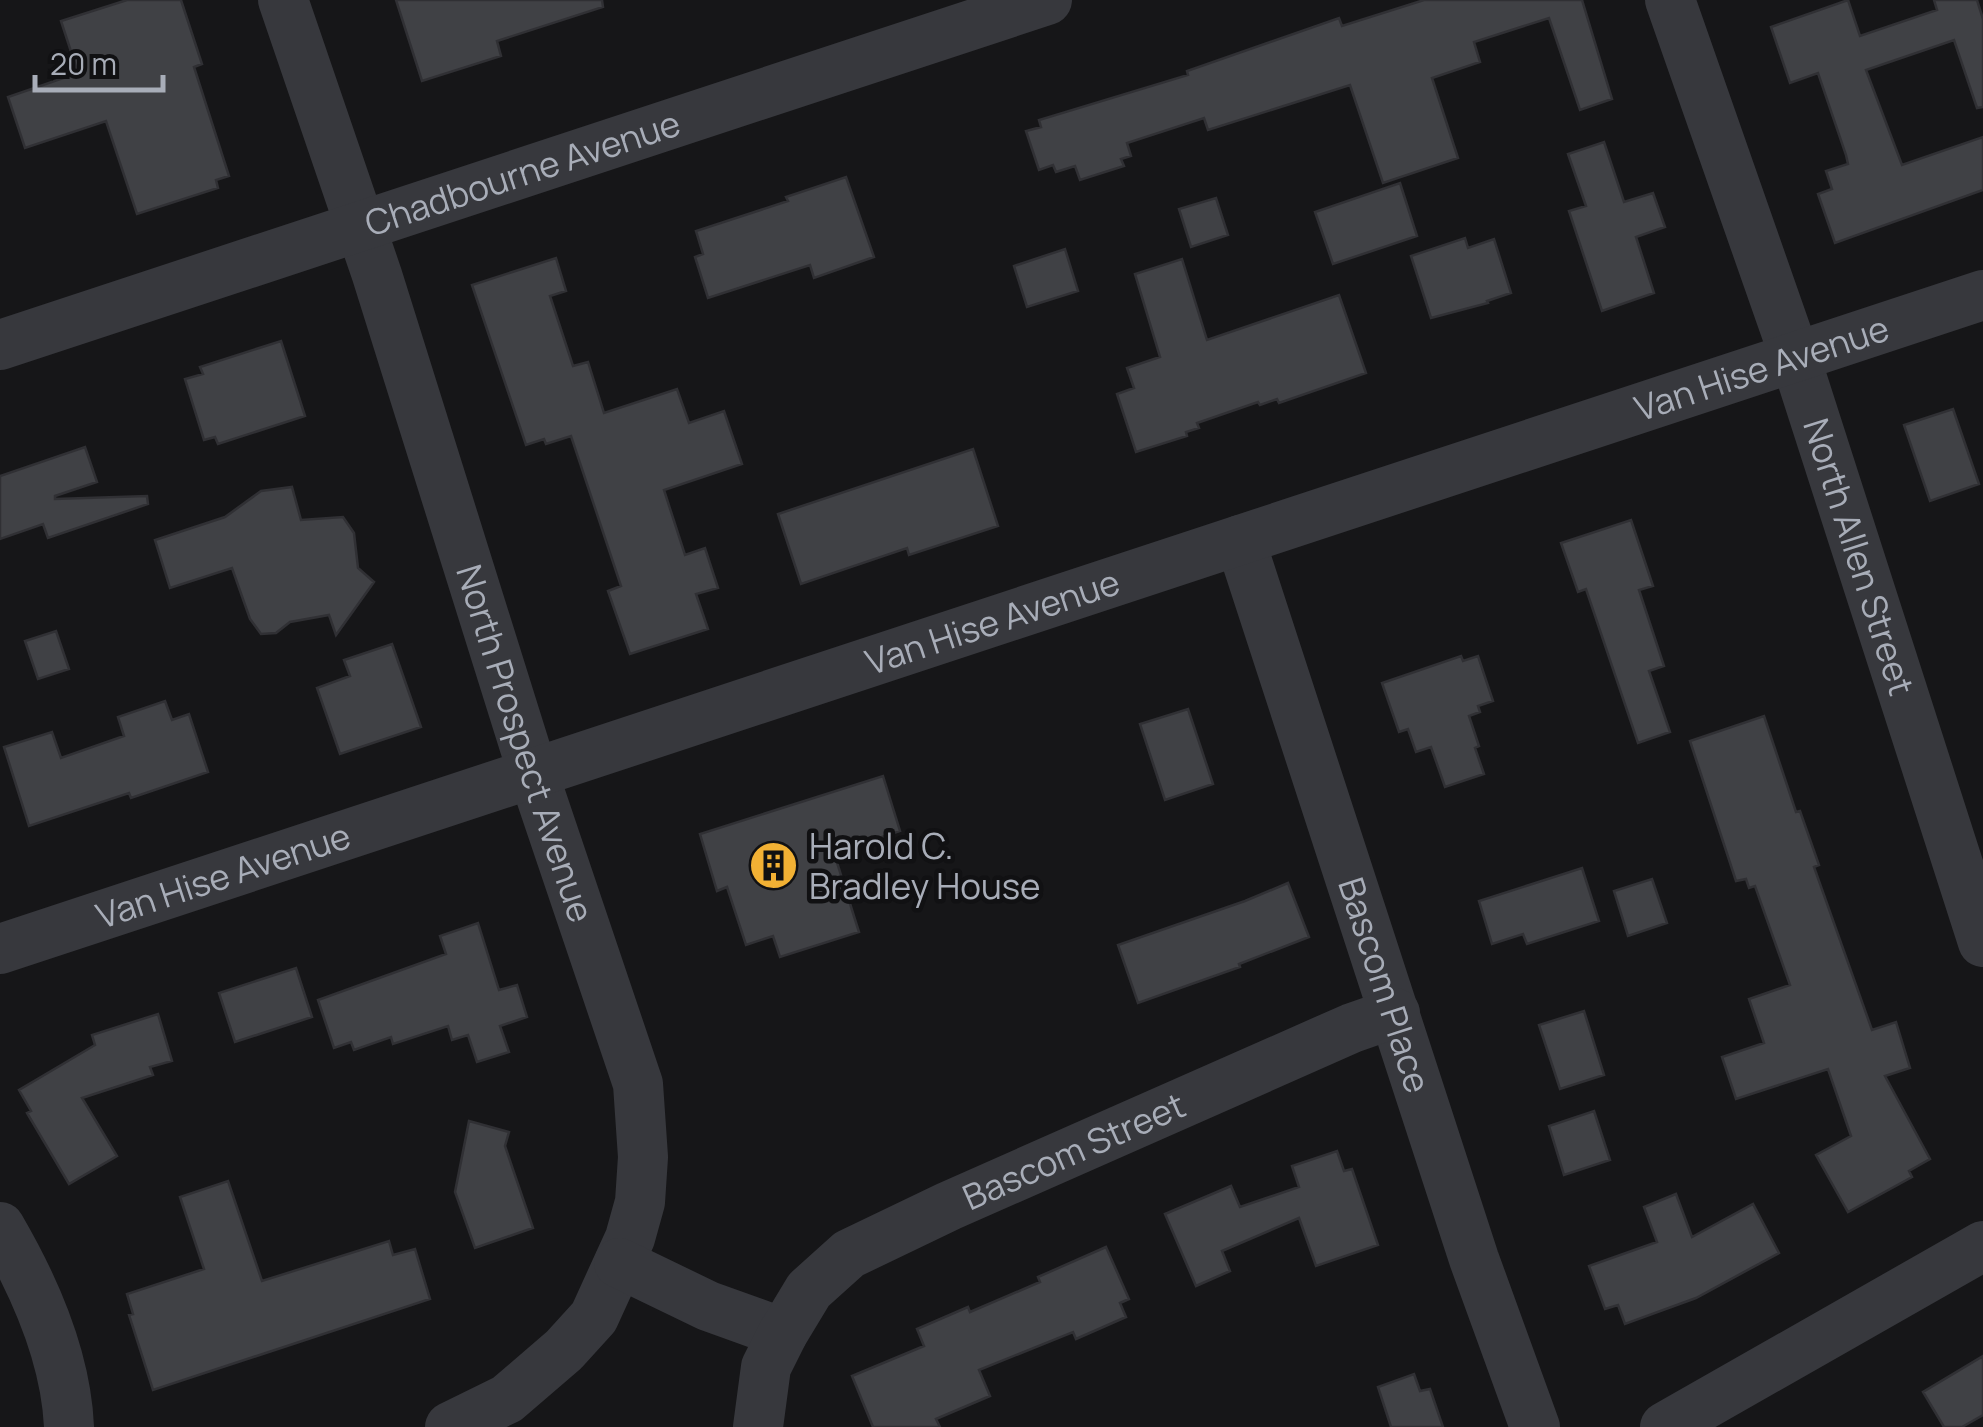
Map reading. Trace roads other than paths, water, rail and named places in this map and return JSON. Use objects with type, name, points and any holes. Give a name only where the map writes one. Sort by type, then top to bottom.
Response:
[{"type":"street","name":"North Prospect Avenue","points":[[284,0],[360,225],[533,773],[638,1084],[643,1158],[640,1202],[619,1263],[594,1317],[564,1350],[498,1404],[450,1427]]},
{"type":"street","name":"Chadbourne Avenue","points":[[0,345],[1047,0]]},
{"type":"street","name":"North Allen Street","points":[[1670,0],[1795,357],[1983,942]]},
{"type":"street","name":"Van Hise Avenue","points":[[0,948],[1983,295]]},
{"type":"street","name":"Bascom Place","points":[[1240,540],[1474,1259],[1535,1427]]},
{"type":"street","name":"Bascom Street","points":[[758,1427],[756,1416],[766,1368],[782,1333],[809,1290],[849,1254],[1352,1028],[1395,1013]]},
{"type":"street","points":[[0,1226],[28,1275],[55,1347],[69,1427]]},
{"type":"street","points":[[1665,1427],[1983,1246]]},
{"type":"street","points":[[619,1263],[708,1306],[782,1333]]},
{"type":"place","name":"Harold C. Bradley House","points":[[774,866]]}]
